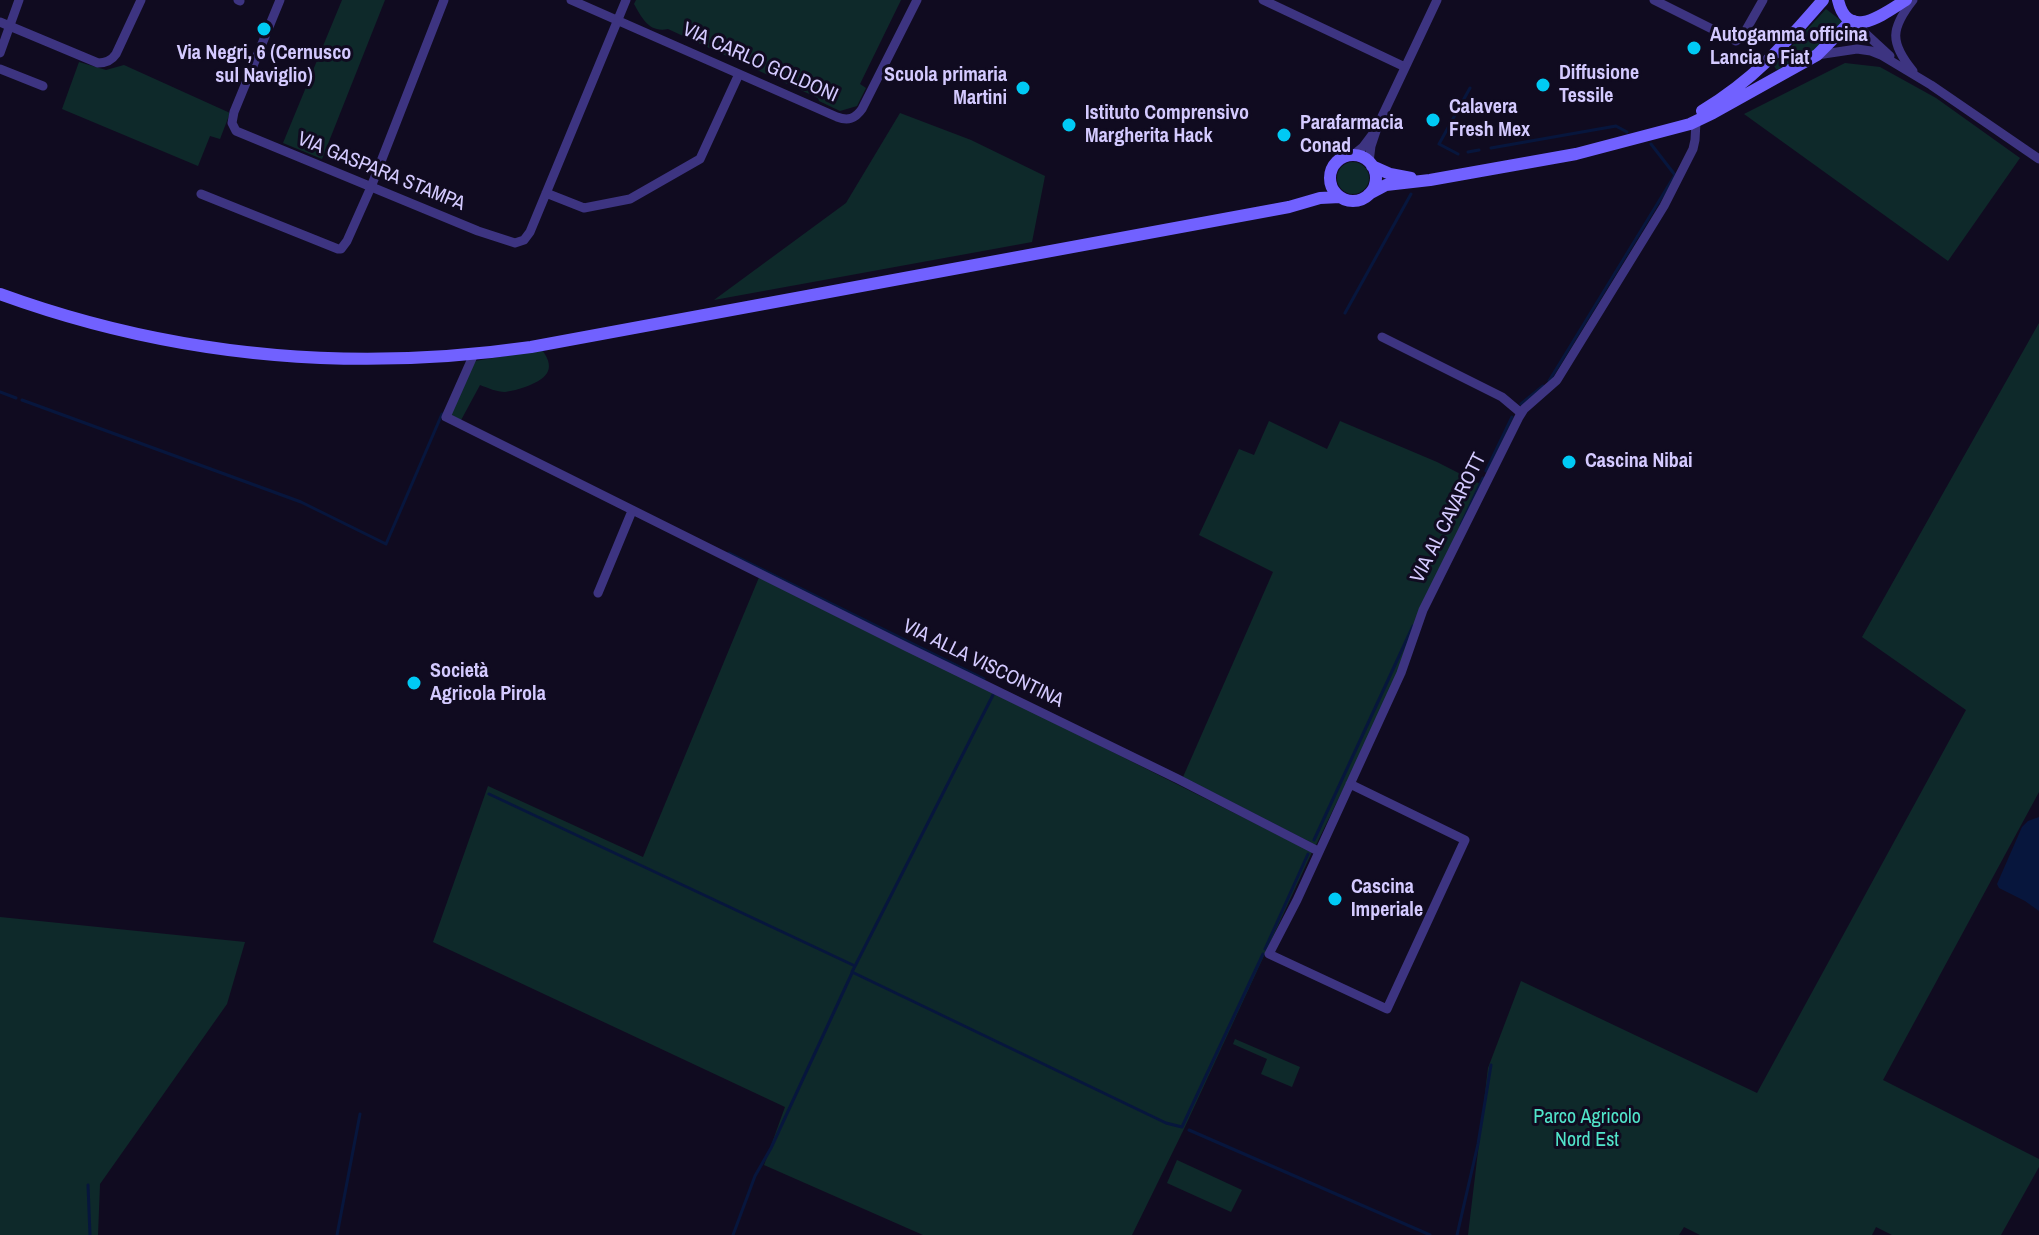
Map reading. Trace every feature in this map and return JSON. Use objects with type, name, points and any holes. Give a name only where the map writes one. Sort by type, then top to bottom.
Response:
[{"type":"main road","points":[[1656,134],[1695,115],[1747,81],[1823,0]]},
{"type":"main road","points":[[1838,0],[1844,14],[1865,23],[1906,0]]},
{"type":"main road","points":[[1330,174],[1331,186],[1340,197],[1356,201],[1386,185],[1576,154],[1656,134],[1696,122],[1817,55],[1843,28],[1855,21]]},
{"type":"main road","points":[[1289,207],[1315,192],[1339,160],[1353,155],[1363,157],[1393,175],[1430,180]]},
{"type":"main road","points":[[1369,194],[1375,182],[1371,164]]},
{"type":"main road","points":[[0,294],[103,327],[216,349],[284,357],[410,359],[547,344],[1340,197]]},
{"type":"street","points":[[0,53],[5,24],[19,0]]},
{"type":"street","points":[[79,54],[98,58],[108,55],[134,0]]},
{"type":"street","points":[[5,24],[98,63],[106,62],[113,58],[141,0]]},
{"type":"street","name":"VIA GASPARA STAMPA","points":[[280,0],[234,112],[232,125],[240,134],[507,242],[520,242],[530,232],[546,193]]},
{"type":"street","points":[[201,194],[341,249],[371,187],[444,0]]},
{"type":"street","name":"VIA CARLO GOLDONI","points":[[571,0],[837,117],[849,119],[862,109],[917,0]]},
{"type":"street","points":[[626,0],[546,193],[584,208],[630,199],[700,159],[739,74]]},
{"type":"street","points":[[1263,0],[1405,67]]},
{"type":"street","points":[[1371,164],[1371,146],[1378,125],[1437,0]]},
{"type":"street","points":[[1654,0],[1736,41],[1742,37],[1763,0]]},
{"type":"street","points":[[1913,0],[1898,20],[1895,33],[1902,56],[1911,70],[2039,159]]},
{"type":"street","points":[[1855,21],[1908,71]]},
{"type":"street","points":[[1817,55],[1865,50],[1881,55],[1931,85]]},
{"type":"street","points":[[0,69],[43,86]]},
{"type":"street","name":"VIA AL CAVAROTT","points":[[1350,784],[1465,840],[1387,1009],[1269,954],[1401,673],[1423,610],[1521,413],[1557,380],[1664,206],[1693,149],[1696,122]]},
{"type":"street","points":[[1353,155],[1366,144],[1378,125]]},
{"type":"street","points":[[1382,337],[1502,397],[1521,413]]},
{"type":"street","name":"VIA ALLA VISCONTINA","points":[[474,354],[446,417],[1318,851]]},
{"type":"street","points":[[598,593],[632,511]]},
{"type":"green space","points":[[342,0],[385,0],[322,159],[283,143]]},
{"type":"green space","points":[[636,0],[901,0],[860,84],[866,88],[857,106],[840,111],[668,29],[651,27],[634,4]]},
{"type":"green space","points":[[1826,9],[1852,29],[1781,71],[1776,69],[1776,63]]},
{"type":"green space","points":[[79,62],[106,70],[124,65],[230,113],[220,139],[210,136],[198,166],[62,109]]},
{"type":"green space","points":[[1845,63],[1880,67],[1936,98],[2020,158],[1948,261],[1744,114]]},
{"type":"green space","points":[[900,113],[971,140],[1045,176],[1032,242],[714,300],[846,203]]},
{"type":"green space","points":[[1353,162],[1365,166],[1369,178],[1365,190],[1353,194],[1341,190],[1337,178],[1341,166]]},
{"type":"green space","name":"Parco Agricolo Nord Est","points":[[2039,323],[2039,792],[1883,1080],[2039,1159],[2039,1167],[2001,1235],[1892,1235],[1876,1227],[1872,1235],[1700,1235],[1684,1227],[1679,1235],[1468,1235],[1488,1068],[1521,981],[1757,1093],[1966,710],[1862,637]]},
{"type":"green space","points":[[542,350],[549,364],[543,378],[505,392],[480,385],[460,422],[447,416],[475,361]]},
{"type":"green space","points":[[1269,421],[1327,449],[1340,421],[1437,462],[1484,486],[1316,845],[1183,777],[1273,572],[1199,535],[1239,449],[1254,455]]},
{"type":"green space","points":[[760,575],[1312,852],[1132,1235],[923,1235],[764,1165],[785,1107],[433,942],[488,786],[643,857]]},
{"type":"green space","points":[[0,917],[245,942],[227,1004],[100,1184],[98,1235],[0,1235]]},
{"type":"green space","points":[[1235,1039],[1300,1067],[1292,1087],[1261,1074],[1267,1059],[1233,1044]]},
{"type":"green space","points":[[1177,1160],[1242,1190],[1231,1212],[1167,1183]]},
{"type":"water","points":[[2039,817],[2039,911],[1997,884],[2022,827]]},
{"type":"waterway","points":[[1458,154],[1439,144],[1470,88]]},
{"type":"waterway","points":[[1491,148],[1616,126],[1627,132]]},
{"type":"waterway","points":[[1549,381],[1675,175],[1651,144]]},
{"type":"waterway","points":[[1468,152],[1479,150]]},
{"type":"waterway","points":[[1345,313],[1411,194]]},
{"type":"waterway","points":[[1521,404],[1543,386]]},
{"type":"waterway","points":[[0,392],[16,398]]},
{"type":"waterway","points":[[22,400],[301,502],[386,544],[442,414]]},
{"type":"waterway","points":[[1486,471],[1512,417]]},
{"type":"waterway","points":[[1461,525],[1483,478]]},
{"type":"waterway","points":[[729,553],[984,679]]},
{"type":"waterway","points":[[1314,840],[1413,626]]},
{"type":"waterway","points":[[993,695],[852,972],[1166,1123],[1182,1127],[1263,954]]},
{"type":"waterway","points":[[489,794],[855,966]]},
{"type":"waterway","points":[[1265,949],[1308,854]]},
{"type":"waterway","points":[[733,1235],[755,1176],[852,973]]},
{"type":"waterway","points":[[1457,1235],[1478,1144],[1491,1065]]},
{"type":"waterway","points":[[337,1235],[360,1114]]},
{"type":"waterway","points":[[1189,1130],[1430,1235]]},
{"type":"waterway","points":[[88,1185],[90,1235]]},
{"type":"place","name":"Via Negri, 6 (Cernusco sul Naviglio)","points":[[264,29]]},
{"type":"place","name":"Autogamma officina Lancia e Fiat","points":[[1694,48]]},
{"type":"place","name":"Diffusione Tessile","points":[[1543,85]]},
{"type":"place","name":"Scuola primaria Martini","points":[[1023,88]]},
{"type":"place","name":"Calavera Fresh Mex","points":[[1433,120]]},
{"type":"place","name":"Istituto Comprensivo Margherita Hack","points":[[1069,125]]},
{"type":"place","name":"Parafarmacia Conad","points":[[1284,135]]},
{"type":"place","name":"Cascina Nibai","points":[[1569,462]]},
{"type":"place","name":"Società Agricola Pirola","points":[[414,683]]},
{"type":"place","name":"Cascina Imperiale","points":[[1335,899]]}]
